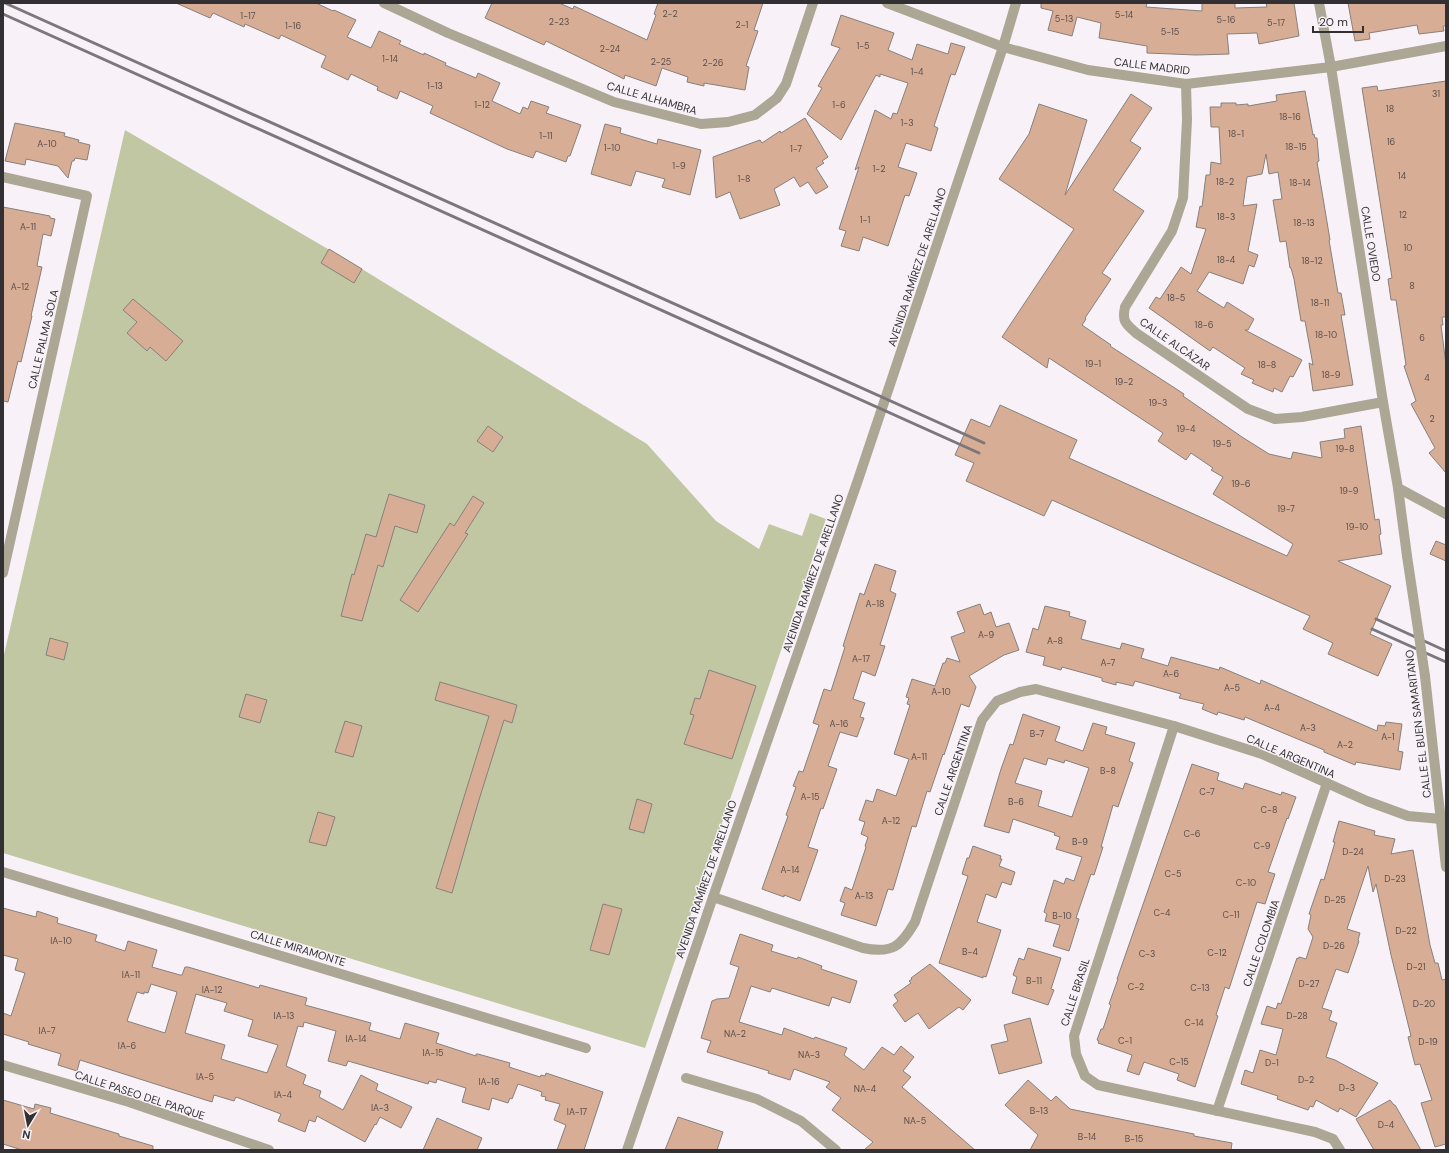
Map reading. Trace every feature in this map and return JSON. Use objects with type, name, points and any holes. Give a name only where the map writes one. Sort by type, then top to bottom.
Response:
[{"type":"street","name":"CALLE ALHAMBRA","points":[[384,3],[448,33],[614,102],[701,124],[728,122],[755,115],[777,98],[786,84],[813,3]]},
{"type":"street","name":"CALLE MADRID","points":[[887,3],[1003,47],[1088,70],[1186,84],[1331,67],[1446,46]]},
{"type":"street","name":"AVENIDA RAMÍREZ DE ARELLANO","points":[[627,1150],[858,480],[1003,47],[1016,3]]},
{"type":"street","name":"CALLE OVIEDO","points":[[1319,3],[1331,67],[1383,402],[1398,488]]},
{"type":"street","name":"CALLE ALCÁZAR","points":[[1186,84],[1187,120],[1183,198],[1172,231],[1125,307],[1123,318],[1127,325],[1136,333],[1248,409],[1274,419],[1302,417],[1383,402]]},
{"type":"street","name":"CALLE PALMA SOLA","points":[[3,177],[87,196],[3,573]]},
{"type":"street","points":[[1398,488],[1446,514]]},
{"type":"street","name":"CALLE EL BUEN SAMARITANO","points":[[1398,488],[1425,676],[1446,866]]},
{"type":"street","name":"CALLE ARGENTINA","points":[[713,897],[863,948],[876,951],[892,949],[906,938],[915,922],[982,720],[997,701],[1020,692],[1036,689],[1174,726],[1262,754],[1367,801],[1408,816],[1441,819]]},
{"type":"street","name":"CALLE BRASIL","points":[[1174,726],[1074,1036],[1076,1054],[1085,1076],[1098,1085],[1315,1132],[1333,1140],[1340,1150]]},
{"type":"street","name":"CALLE COLOMBIA","points":[[1218,1111],[1327,784]]},
{"type":"street","name":"CALLE MIRAMONTE","points":[[3,872],[586,1048]]},
{"type":"street","name":"CALLE PASEO DEL PARQUE","points":[[3,1066],[129,1102],[269,1150]]},
{"type":"street","points":[[686,1078],[757,1099],[801,1121],[836,1150]]},
{"type":"green space","points":[[125,130],[362,269],[647,444],[716,521],[759,549],[769,524],[802,536],[810,513],[826,519],[645,1048],[3,853],[3,659]]},
{"type":"building","points":[[176,3],[316,3],[356,20],[347,37],[371,48],[379,31],[401,41],[399,44],[446,63],[445,65],[476,78],[478,73],[500,83],[492,101],[520,114],[523,107],[528,109],[531,101],[549,107],[546,113],[581,125],[570,156],[568,156],[566,162],[536,151],[533,158],[507,149],[430,113],[433,106],[400,91],[397,99],[377,90],[378,87],[351,74],[348,80],[321,67],[326,56],[281,35],[279,39],[245,24],[244,27],[213,13],[210,18]]},
{"type":"building","points":[[492,3],[559,3],[573,9],[574,6],[647,40],[656,15],[654,14],[658,3],[763,3],[754,30],[758,31],[746,66],[749,67],[745,90],[704,83],[704,86],[687,82],[688,77],[662,68],[656,86],[625,75],[624,79],[546,41],[544,45],[485,18]]},
{"type":"building","points":[[1041,3],[1147,3],[1146,7],[1202,11],[1202,3],[1235,3],[1235,8],[1267,7],[1266,3],[1294,3],[1299,36],[1259,44],[1257,33],[1227,34],[1229,54],[1196,55],[1147,53],[1147,46],[1099,38],[1101,23],[1077,17],[1072,36],[1048,30],[1053,11],[1041,8]]},
{"type":"building","points":[[1348,3],[1446,3],[1446,26],[1443,26],[1444,31],[1419,34],[1417,25],[1369,33],[1370,39],[1355,41]]},
{"type":"building","points":[[841,15],[894,33],[888,50],[912,60],[917,44],[948,54],[951,43],[965,47],[955,75],[951,74],[934,126],[938,128],[931,151],[906,143],[898,167],[917,173],[909,196],[905,195],[888,246],[863,237],[859,251],[841,246],[846,231],[839,229],[859,167],[855,170],[875,110],[891,119],[893,113],[897,114],[908,83],[880,74],[880,77],[876,75],[841,140],[807,114],[822,88],[818,86],[840,48],[831,45]]},
{"type":"building","points":[[1446,81],[1446,317],[1442,317],[1443,325],[1441,325],[1446,365],[1446,473],[1429,453],[1435,448],[1411,404],[1416,401],[1404,366],[1406,365],[1396,300],[1391,300],[1388,279],[1392,278],[1362,88],[1377,86],[1378,91]]},
{"type":"building","points":[[1305,91],[1313,135],[1314,134],[1315,138],[1317,138],[1319,161],[1317,162],[1338,293],[1341,293],[1345,315],[1341,315],[1353,385],[1313,391],[1309,363],[1313,365],[1305,321],[1301,321],[1286,241],[1280,242],[1273,200],[1282,199],[1278,172],[1269,174],[1266,154],[1262,174],[1247,177],[1243,206],[1257,204],[1248,251],[1258,255],[1254,267],[1249,265],[1243,284],[1209,272],[1197,291],[1224,308],[1227,302],[1254,319],[1248,330],[1245,330],[1302,360],[1293,377],[1290,376],[1282,392],[1274,388],[1273,392],[1252,383],[1254,380],[1241,374],[1245,368],[1213,347],[1210,351],[1149,308],[1156,297],[1160,299],[1181,267],[1191,274],[1206,229],[1196,227],[1200,206],[1202,207],[1206,175],[1210,175],[1211,162],[1221,164],[1219,127],[1211,127],[1210,107],[1221,107],[1221,103],[1236,103],[1236,105],[1248,104],[1248,106],[1277,101],[1276,95]]},
{"type":"building","points":[[1131,94],[1152,108],[1130,141],[1141,148],[1113,190],[1144,211],[1102,273],[1111,279],[1082,325],[1111,345],[1110,346],[1184,394],[1183,396],[1269,454],[1291,459],[1293,452],[1322,458],[1320,442],[1345,438],[1344,429],[1361,426],[1375,520],[1379,519],[1381,534],[1379,535],[1382,554],[1338,561],[1391,586],[1370,634],[1392,644],[1378,676],[1328,654],[1333,643],[1303,629],[1310,616],[1052,500],[1044,516],[966,481],[974,463],[955,455],[971,419],[990,427],[1000,405],[1077,440],[1069,458],[1287,556],[1293,544],[1213,494],[1223,477],[1211,470],[1213,468],[1191,453],[1186,460],[1158,441],[1163,433],[1049,358],[1047,368],[1002,337],[1074,229],[999,179],[1029,134],[1039,104],[1087,120],[1065,195]]},
{"type":"building","points":[[805,118],[828,157],[822,161],[824,163],[816,168],[828,187],[816,194],[808,182],[800,187],[794,177],[774,189],[780,205],[740,219],[730,192],[716,198],[713,157],[760,140],[762,143],[780,131],[781,133]]},
{"type":"building","points":[[15,123],[65,133],[64,136],[90,145],[87,160],[75,158],[74,161],[72,161],[68,178],[58,166],[26,159],[25,165],[5,161]]},
{"type":"building","points":[[605,124],[621,128],[620,133],[657,144],[658,139],[701,150],[690,195],[662,187],[665,179],[636,171],[631,186],[591,174]]},
{"type":"building","points":[[3,207],[50,216],[50,218],[55,219],[51,236],[43,234],[37,266],[42,267],[32,316],[21,362],[18,361],[8,402],[3,401]]},
{"type":"building","points":[[329,249],[362,269],[354,283],[321,263]]},
{"type":"building","points":[[133,299],[183,341],[166,361],[150,347],[147,351],[127,333],[137,322],[123,310]]},
{"type":"building","points":[[488,426],[503,437],[493,452],[477,441]]},
{"type":"building","points":[[389,494],[425,505],[417,533],[395,526],[383,567],[378,565],[362,621],[341,616],[352,574],[354,575],[366,534],[376,537]]},
{"type":"building","points":[[473,496],[484,503],[465,533],[468,534],[418,612],[400,600],[450,523],[454,526]]},
{"type":"building","points":[[1436,541],[1446,545],[1446,561],[1430,554]]},
{"type":"building","points":[[875,564],[896,571],[890,591],[896,594],[880,645],[885,646],[875,676],[862,671],[853,699],[865,703],[860,717],[864,718],[857,737],[840,732],[828,766],[837,769],[823,809],[821,808],[808,847],[818,850],[800,901],[762,889],[788,816],[786,815],[796,787],[793,786],[799,771],[803,772],[819,725],[813,723],[824,689],[831,691],[845,647],[843,646],[860,593],[864,595]]},
{"type":"building","points":[[980,604],[984,615],[991,612],[996,627],[1009,623],[1019,650],[1004,655],[969,676],[976,687],[969,707],[961,704],[930,792],[927,791],[916,827],[912,826],[893,890],[888,889],[876,926],[841,915],[845,903],[840,901],[845,887],[852,890],[866,847],[868,837],[861,834],[865,822],[859,820],[866,800],[873,802],[877,789],[896,796],[909,759],[894,754],[910,705],[907,704],[909,698],[906,697],[912,679],[935,686],[943,663],[945,663],[947,658],[960,662],[951,637],[965,632],[957,612]]},
{"type":"building","points":[[1045,606],[1070,612],[1069,616],[1086,621],[1081,639],[1120,649],[1122,643],[1144,649],[1141,658],[1168,666],[1171,657],[1219,670],[1220,667],[1260,684],[1261,680],[1377,731],[1378,725],[1385,726],[1386,722],[1402,724],[1398,751],[1403,752],[1400,770],[1356,762],[1355,765],[1324,752],[1324,750],[1245,717],[1244,720],[1218,712],[1217,715],[1202,709],[1204,704],[1179,698],[1181,694],[1135,681],[1133,686],[1116,682],[1116,685],[1102,681],[1102,678],[1062,667],[1061,670],[1043,665],[1045,657],[1026,652],[1033,628],[1038,630]]},
{"type":"building","points":[[50,638],[68,643],[64,660],[46,655]]},
{"type":"building","points":[[709,670],[756,686],[732,759],[684,744],[694,715],[690,714],[695,698],[700,699]]},
{"type":"building","points":[[440,682],[517,705],[512,723],[504,720],[452,893],[436,888],[489,716],[435,700]]},
{"type":"building","points":[[246,694],[267,700],[260,723],[239,717]]},
{"type":"building","points":[[1023,714],[1060,727],[1055,741],[1083,751],[1093,723],[1107,727],[1105,734],[1135,743],[1129,761],[1133,763],[1118,807],[1113,805],[1101,847],[1103,847],[1094,875],[1091,874],[1076,918],[1079,919],[1069,951],[1053,946],[1060,925],[1045,921],[1047,914],[1044,912],[1054,880],[1064,884],[1066,878],[1074,881],[1082,857],[1056,849],[1060,837],[1054,835],[1055,833],[1013,819],[1009,833],[984,826],[1001,769],[1010,744],[1013,745]],"holes":[[[1024,758],[1046,765],[1048,758],[1064,763],[1065,760],[1089,768],[1072,817],[1038,806],[1042,791],[1015,783]]]},
{"type":"building","points":[[345,721],[362,726],[353,757],[335,752]]},
{"type":"building","points":[[1192,764],[1219,773],[1217,780],[1243,789],[1245,783],[1281,795],[1282,792],[1296,797],[1268,872],[1275,874],[1265,904],[1257,902],[1229,989],[1225,987],[1216,1015],[1218,1016],[1195,1087],[1177,1080],[1179,1074],[1144,1062],[1139,1075],[1127,1071],[1132,1055],[1098,1043],[1099,1041],[1097,1040],[1101,1029],[1103,1029],[1111,1005],[1109,1004],[1117,979]]},
{"type":"building","points":[[637,799],[652,804],[644,833],[629,829]]},
{"type":"building","points":[[318,812],[335,817],[326,846],[309,842]]},
{"type":"building","points":[[1339,821],[1375,831],[1374,835],[1395,839],[1391,854],[1413,850],[1430,945],[1435,963],[1438,963],[1442,980],[1446,979],[1446,1144],[1435,1147],[1421,1103],[1432,1100],[1420,1064],[1415,1065],[1408,1037],[1411,1036],[1391,955],[1376,884],[1373,892],[1368,866],[1347,929],[1360,933],[1359,941],[1348,973],[1336,969],[1322,1008],[1332,1011],[1329,1020],[1337,1023],[1326,1057],[1335,1060],[1378,1083],[1356,1117],[1340,1108],[1338,1112],[1316,1100],[1313,1107],[1310,1106],[1308,1110],[1277,1099],[1278,1096],[1241,1084],[1245,1070],[1253,1073],[1260,1050],[1276,1055],[1283,1029],[1261,1024],[1267,1006],[1276,1009],[1278,1003],[1281,1004],[1297,958],[1298,959],[1299,957],[1306,959],[1313,937],[1308,929],[1311,915],[1309,914],[1321,879],[1324,880],[1335,842],[1333,842]]},
{"type":"building","points":[[973,846],[1001,856],[1000,859],[1002,859],[999,866],[1015,872],[1011,885],[1002,882],[996,898],[986,894],[977,922],[1001,930],[986,977],[983,976],[983,978],[939,963],[968,876],[962,874]]},
{"type":"building","points":[[603,904],[622,909],[609,955],[590,950]]},
{"type":"building","points":[[3,908],[36,917],[37,911],[58,918],[57,923],[97,935],[95,941],[125,951],[128,941],[157,950],[152,967],[182,975],[185,967],[188,967],[259,988],[260,985],[307,998],[305,1005],[371,1023],[369,1030],[400,1039],[405,1023],[439,1033],[436,1043],[476,1056],[476,1054],[478,1054],[510,1063],[509,1067],[540,1077],[541,1075],[545,1076],[546,1073],[603,1092],[584,1150],[557,1150],[566,1125],[554,1120],[560,1104],[545,1100],[546,1097],[541,1096],[542,1092],[518,1084],[512,1099],[510,1098],[508,1103],[492,1098],[489,1110],[462,1102],[466,1088],[437,1079],[436,1083],[429,1081],[428,1084],[348,1061],[346,1066],[328,1061],[336,1031],[304,1022],[303,1027],[298,1026],[286,1066],[306,1075],[303,1084],[321,1091],[319,1097],[343,1110],[361,1075],[378,1084],[376,1090],[412,1107],[401,1128],[380,1117],[365,1142],[317,1116],[315,1122],[309,1120],[305,1132],[278,1121],[281,1114],[236,1097],[234,1101],[214,1095],[212,1102],[80,1060],[77,1071],[58,1065],[61,1054],[28,1044],[29,1042],[3,1034],[3,1013],[11,1016],[25,973],[15,970],[18,959],[3,955]],"holes":[[[151,984],[177,992],[165,1033],[127,1021],[137,992],[144,994],[144,992],[148,993]],[[196,994],[227,1003],[224,1011],[253,1020],[248,1036],[278,1045],[267,1073],[221,1059],[225,1045],[185,1033]]]},
{"type":"building","points":[[740,934],[773,945],[771,951],[797,959],[798,957],[822,966],[821,969],[857,981],[850,1003],[832,997],[829,1006],[772,988],[770,992],[751,986],[739,1022],[782,1035],[784,1028],[814,1039],[815,1037],[847,1048],[844,1055],[864,1070],[882,1047],[894,1055],[901,1046],[914,1057],[903,1071],[911,1077],[902,1087],[975,1150],[864,1150],[873,1142],[832,1110],[841,1098],[826,1087],[830,1082],[794,1069],[790,1080],[768,1073],[769,1071],[707,1052],[711,1041],[701,1038],[712,1001],[729,998],[739,967],[730,964]]},
{"type":"building","points":[[1028,948],[1061,958],[1051,989],[1054,990],[1048,1005],[1012,993],[1017,977],[1013,975],[1019,958],[1024,960]]},
{"type":"building","points":[[930,964],[971,1000],[963,1010],[959,1007],[929,1029],[918,1013],[905,1022],[893,1005],[898,1001],[894,995],[911,983],[909,981],[912,979],[911,978]]},
{"type":"building","points":[[1030,1018],[1042,1063],[999,1074],[991,1045],[1008,1041],[1004,1025]]},
{"type":"building","points":[[1028,1080],[1051,1101],[1056,1096],[1070,1109],[1232,1143],[1231,1150],[1030,1150],[1038,1135],[1005,1105]]},
{"type":"building","points":[[3,1100],[34,1109],[35,1104],[51,1108],[50,1113],[153,1146],[153,1150],[22,1150],[3,1144]]},
{"type":"building","points":[[1390,1100],[1395,1105],[1421,1150],[1374,1150],[1356,1119]]},
{"type":"building","points":[[678,1117],[723,1132],[717,1150],[665,1150]]},
{"type":"building","points":[[437,1118],[482,1138],[477,1150],[423,1150]]},
{"type":"railway","points":[[5,3],[984,443]]},
{"type":"railway","points":[[3,14],[979,453]]},
{"type":"railway","points":[[1376,619],[1446,651]]},
{"type":"railway","points":[[1372,629],[1446,662]]}]
